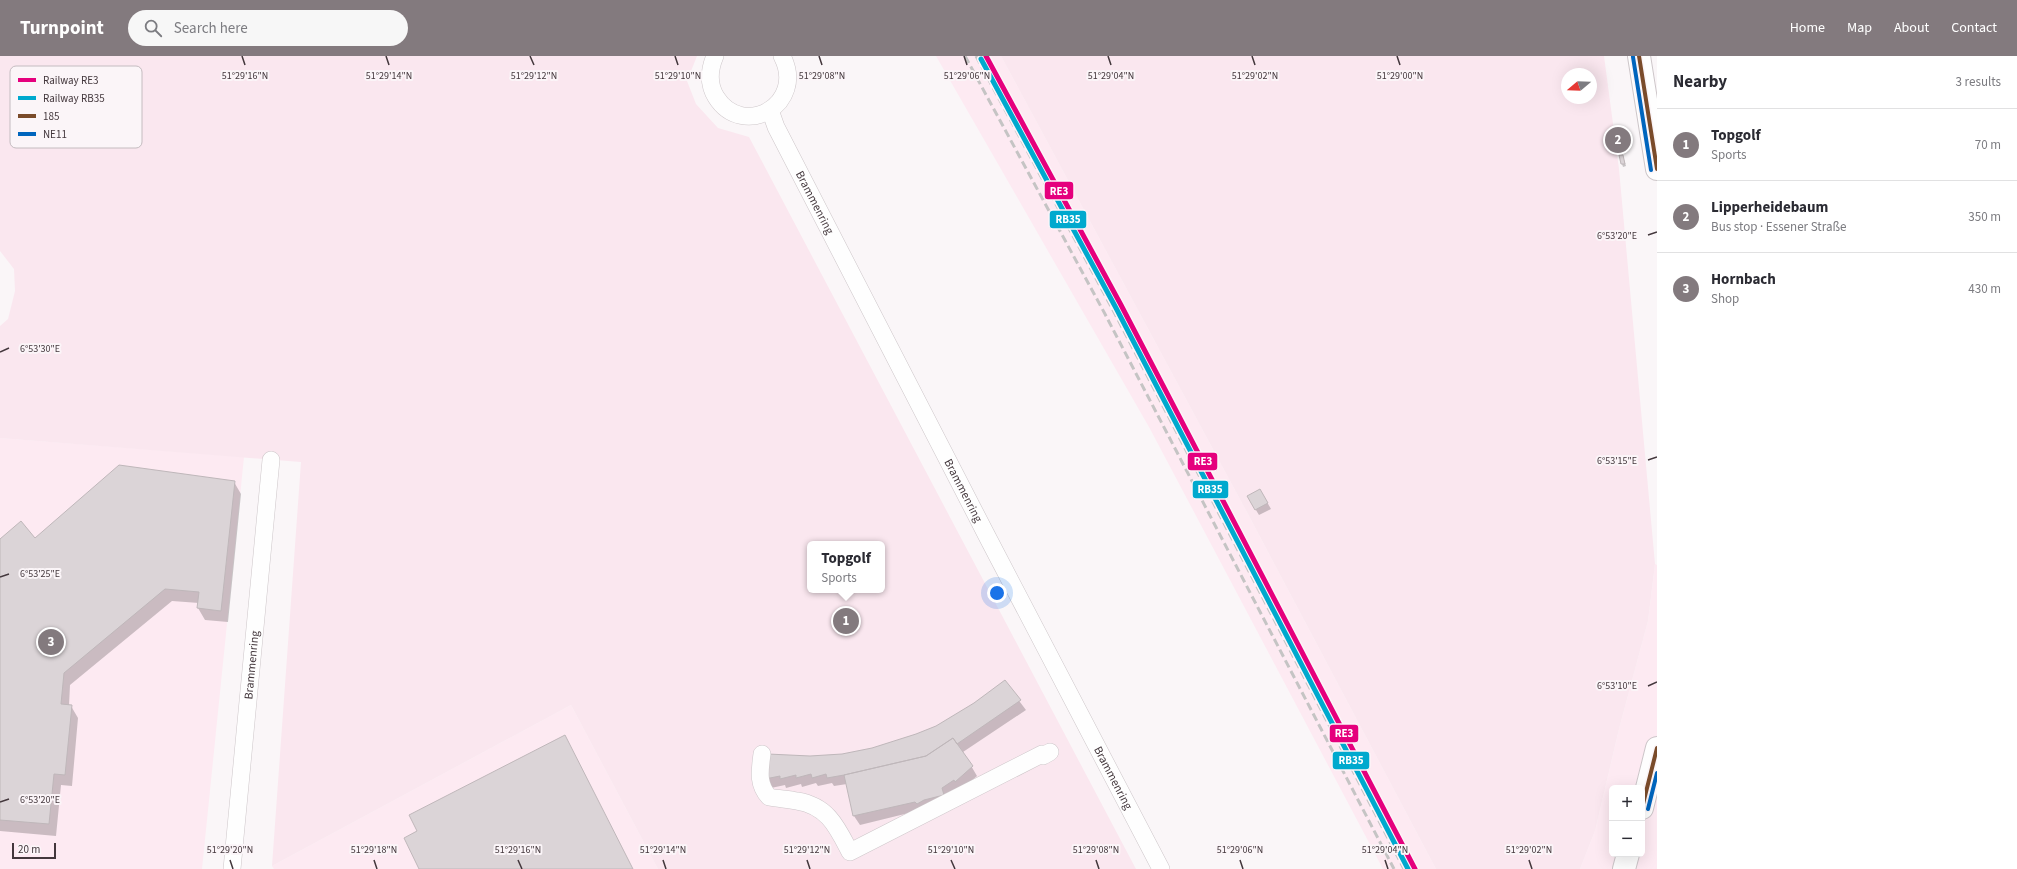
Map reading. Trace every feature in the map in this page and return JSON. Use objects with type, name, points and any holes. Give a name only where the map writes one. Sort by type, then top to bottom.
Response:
[{"type":"main road","points":[[1639,56],[1657,170]]},
{"type":"main road","points":[[1645,796],[1657,748]]},
{"type":"main road","points":[[1624,869],[1627,857]]},
{"type":"street","points":[[715,56],[711,69],[710,83],[714,94],[722,105],[742,115],[756,116],[770,110],[781,100],[788,86],[788,72],[782,56]]},
{"type":"street","name":"Brammenring","points":[[770,110],[776,127],[985,534],[1162,869]]},
{"type":"street","name":"Brammenring","points":[[232,869],[270,460]]},
{"type":"street","points":[[762,754],[759,780],[763,790],[769,797],[812,805],[827,813],[850,852],[1042,754],[1043,756],[1050,752]]},
{"type":"shaded area","points":[[0,56],[697,56],[687,81],[696,104],[718,128],[749,137],[1136,869],[658,869],[571,705],[272,866],[301,462],[0,438],[0,326],[8,319],[15,291],[14,269],[0,251]]},
{"type":"shaded area","points":[[936,56],[1001,56],[1249,516],[1436,869],[1383,869],[1149,427]]},
{"type":"shaded area","points":[[1001,56],[1604,56],[1619,169],[1655,564],[1648,621],[1619,729],[1595,831],[1580,869],[1436,869],[1249,516]]},
{"type":"shaded area","points":[[0,438],[244,457],[202,869],[0,869]]},
{"type":"shaded area","points":[[1655,564],[1657,565],[1657,869],[1580,869],[1595,831],[1619,729],[1648,621]]},
{"type":"shaded area","points":[[571,705],[658,869],[274,869],[272,866]]},
{"type":"building","points":[[1619,155],[1623,155],[1625,164],[1621,164]]},
{"type":"building","points":[[119,465],[235,481],[221,611],[197,608],[199,592],[165,589],[64,673],[61,704],[72,705],[65,775],[54,774],[49,824],[0,820],[0,539],[21,521],[35,538]]},
{"type":"building","points":[[1260,489],[1268,503],[1255,510],[1247,496]]},
{"type":"building","points":[[1005,680],[1021,700],[957,744],[953,738],[926,756],[844,775],[827,778],[826,774],[812,778],[811,774],[796,778],[796,775],[780,779],[780,776],[765,779],[768,754],[810,756],[842,754],[872,748],[936,726],[974,703]]},
{"type":"building","points":[[565,735],[633,869],[419,869],[404,838],[417,831],[409,815]]},
{"type":"building","points":[[953,738],[973,766],[955,782],[954,780],[942,788],[944,795],[924,800],[917,804],[915,802],[853,816],[844,775],[926,756]]},
{"type":"railway","points":[[965,56],[1105,314],[1394,869]]},
{"type":"railway","points":[[976,56],[1113,310],[1404,869]]},
{"type":"rail line","name":"RE3","points":[[986,56],[1121,305],[1415,869]]},
{"type":"rail line","name":"RB35","points":[[981,59],[1116,308],[1408,869]]},
{"type":"transit line","name":"185","points":[[1639,56],[1657,169]]},
{"type":"transit line","name":"NE11","points":[[1633,57],[1651,170]]},
{"type":"transit line","name":"185","points":[[1645,796],[1657,748]]},
{"type":"transit line","name":"NE11","points":[[1648,809],[1657,773]]},
{"type":"place","name":"Lipperheidebaum","points":[[1618,140]]},
{"type":"place","name":"Topgolf","points":[[846,621]]},
{"type":"place","name":"Hornbach","points":[[51,642]]}]
